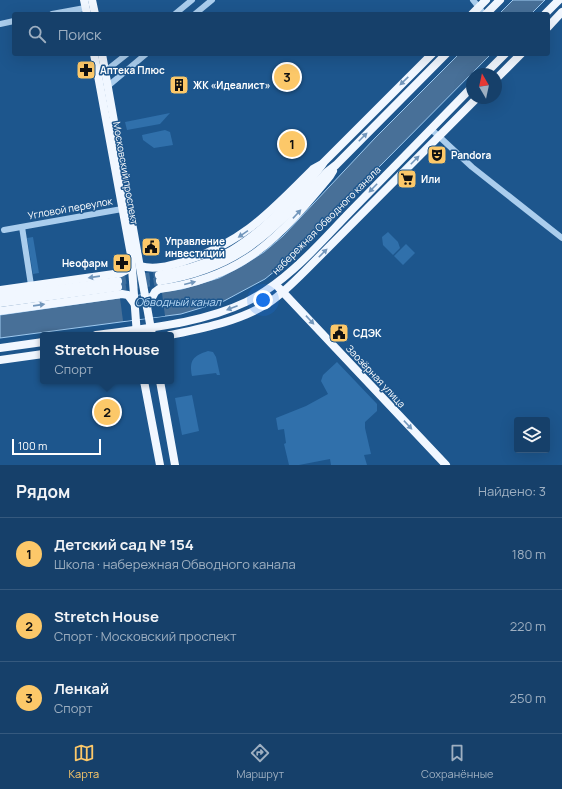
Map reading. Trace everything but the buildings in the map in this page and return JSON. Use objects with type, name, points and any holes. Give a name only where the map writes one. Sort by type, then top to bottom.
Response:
[{"type":"main road","points":[[92,0],[94,12]]},
{"type":"main road","points":[[483,12],[486,0]]},
{"type":"main road","points":[[483,12],[500,0]]},
{"type":"main road","points":[[547,12],[559,0]]},
{"type":"main road","points":[[550,24],[562,12]]},
{"type":"main road","name":"Московский проспект","points":[[94,56],[131,255],[133,299],[137,332]]},
{"type":"main road","name":"Московский проспект","points":[[102,56],[140,266],[149,294]]},
{"type":"main road","points":[[140,266],[153,268],[178,263],[209,252],[230,242],[257,223],[313,169],[324,162],[430,56]]},
{"type":"main road","points":[[324,162],[317,173],[280,212],[244,244],[200,265],[160,278],[181,277],[203,271],[226,262],[247,249],[275,227],[327,172],[336,165],[444,56]]},
{"type":"main road","points":[[491,68],[503,56]]},
{"type":"main road","points":[[502,73],[519,56]]},
{"type":"main road","name":"набережная Обводного канала","points":[[137,332],[152,331],[229,310],[257,297],[276,284],[320,242],[466,93]]},
{"type":"main road","name":"набережная Обводного канала","points":[[174,334],[207,327],[245,314],[269,302],[283,292],[471,104]]},
{"type":"main road","points":[[152,331],[148,307],[149,294],[159,289],[194,283],[217,274],[251,256],[271,241],[300,212],[330,176],[336,165]]},
{"type":"main road","points":[[0,290],[121,273],[131,268]]},
{"type":"main road","points":[[0,297],[118,284],[0,303]]},
{"type":"main road","name":"Заозёрная улица","points":[[276,284],[446,465]]},
{"type":"main road","points":[[0,311],[122,294],[133,299]]},
{"type":"main road","points":[[0,348],[40,342]]},
{"type":"main road","points":[[0,360],[40,354]]},
{"type":"main road","points":[[145,384],[160,465]]},
{"type":"main road","points":[[161,384],[175,465]]},
{"type":"street","points":[[177,12],[192,0]]},
{"type":"street","points":[[197,12],[212,0]]},
{"type":"street","points":[[473,0],[483,12]]},
{"type":"street","points":[[61,12],[85,7]]},
{"type":"street","points":[[0,24],[12,21]]},
{"type":"street","points":[[98,78],[125,56]]},
{"type":"street","points":[[108,86],[144,56]]},
{"type":"street","points":[[431,129],[472,166],[562,238]]},
{"type":"street","name":"Угловой переулок","points":[[4,230],[122,209]]},
{"type":"street","name":"Угловой переулок","points":[[22,227],[31,286]]},
{"type":"shaded area","points":[[170,113],[160,124],[127,130],[125,122]]},
{"type":"shaded area","points":[[165,130],[170,132],[173,145],[154,148],[143,140],[142,135]]},
{"type":"shaded area","points":[[388,232],[398,242],[400,248],[393,255],[383,245],[382,237]]},
{"type":"shaded area","points":[[33,237],[39,273],[33,274],[27,238]]},
{"type":"shaded area","points":[[406,244],[415,253],[403,265],[394,256]]},
{"type":"shaded area","points":[[208,351],[213,352],[216,357],[220,375],[217,375],[216,373],[192,376],[191,366],[193,359]]},
{"type":"shaded area","points":[[337,362],[377,404],[377,411],[365,422],[371,454],[364,455],[367,465],[331,465],[330,459],[299,465],[289,465],[284,444],[286,443],[284,429],[278,430],[276,418],[306,406],[328,394],[321,381],[323,375]]},
{"type":"shaded area","points":[[192,395],[199,431],[182,435],[175,398]]},
{"type":"water","points":[[513,0],[545,0],[533,12],[501,12]]},
{"type":"water","name":"Обводный канал","points":[[457,56],[489,56],[477,68],[466,68],[466,79],[378,168],[302,249],[265,279],[224,301],[181,314],[0,338],[0,315],[182,289],[219,278],[242,266],[264,252],[283,236],[375,138]]},
{"type":"pier","points":[[162,293],[165,316],[123,321],[120,298]]},
{"type":"tunnel","points":[[118,281],[159,275]]},
{"type":"tunnel","points":[[118,287],[160,281]]},
{"type":"place","name":"Аптека Плюс","points":[[86,70]]},
{"type":"place","name":"Ленкай","points":[[287,77]]},
{"type":"place","name":"ЖК «Идеалист»","points":[[179,85]]},
{"type":"place","name":"Детский сад № 154","points":[[292,144]]},
{"type":"place","name":"Pandora","points":[[437,155]]},
{"type":"place","name":"Или","points":[[407,179]]},
{"type":"place","name":"Управление инвестиций","points":[[151,247]]},
{"type":"place","name":"Неофарм","points":[[122,263]]},
{"type":"place","name":"СДЭК","points":[[339,333]]},
{"type":"place","name":"Stretch House","points":[[107,412]]}]
